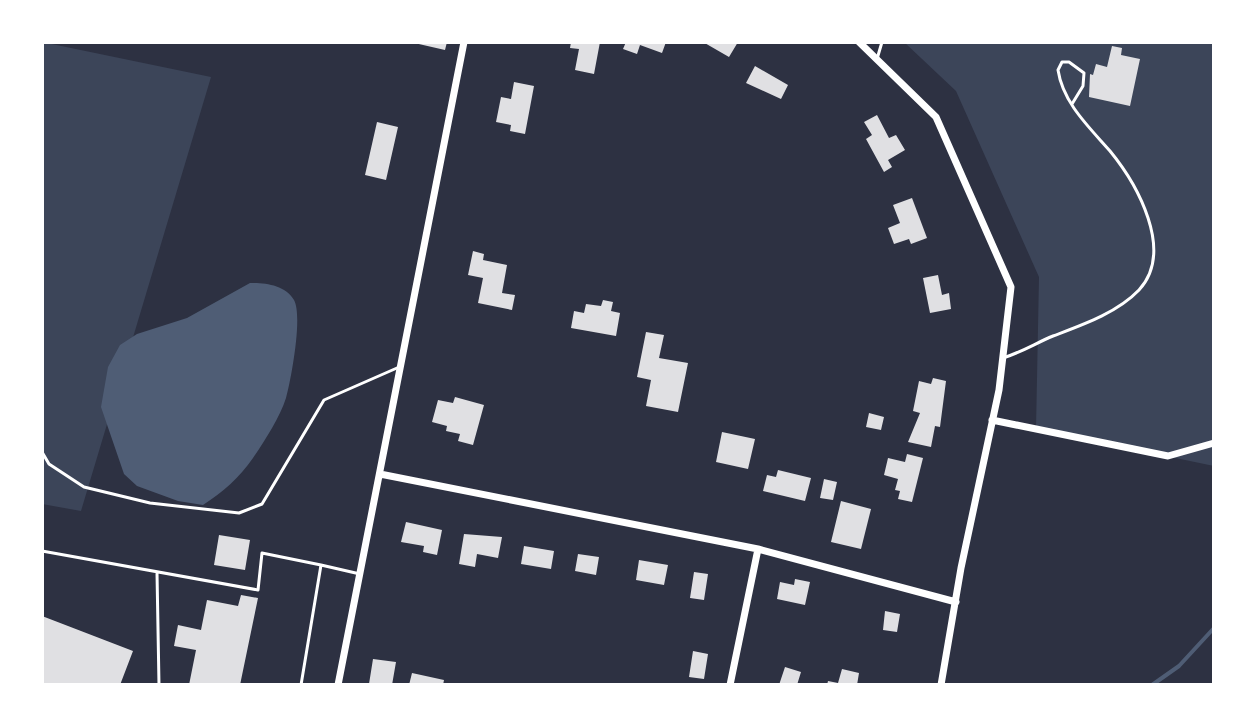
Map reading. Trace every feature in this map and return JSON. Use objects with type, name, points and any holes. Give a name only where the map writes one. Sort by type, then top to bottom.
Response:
[{"type":"street","points":[[338,685],[464,42]]},
{"type":"street","points":[[859,42],[936,117],[965,175],[1011,287],[1003,358],[941,685]]},
{"type":"street","points":[[992,420],[1168,456],[1214,443]]},
{"type":"street","points":[[380,474],[758,549],[956,602]]},
{"type":"street","points":[[730,685],[758,549]]},
{"type":"lane","points":[[877,59],[882,42]]},
{"type":"lane","points":[[1003,358],[1029,350],[1123,303],[1144,283],[1150,266],[1150,229],[1135,185],[1072,104],[1060,82],[1058,70],[1062,62],[1069,62],[1084,73],[1083,86],[1072,104]]},
{"type":"lane","points":[[42,452],[49,464],[84,487],[150,503],[239,513],[262,504],[324,400],[400,367]]},
{"type":"lane","points":[[42,551],[258,590],[262,553],[360,574]]},
{"type":"lane","points":[[301,685],[321,565]]},
{"type":"lane","points":[[157,572],[159,685]]},
{"type":"shaded area","points":[[42,42],[211,77],[81,511],[42,504]]},
{"type":"shaded area","points":[[904,42],[1214,42],[1214,466],[1036,429],[1039,277],[956,91]]},
{"type":"shaded area","points":[[250,283],[280,288],[294,300],[296,308],[297,333],[291,377],[286,398],[271,429],[242,472],[203,505],[178,501],[137,486],[124,474],[101,407],[108,367],[120,345],[137,334],[187,318]]},
{"type":"building","points":[[410,42],[447,42],[445,50]]},
{"type":"building","points":[[571,42],[600,42],[594,74],[575,70],[579,49],[570,48]]},
{"type":"building","points":[[626,42],[666,42],[662,53],[640,45],[637,54],[623,49]]},
{"type":"building","points":[[703,42],[738,42],[729,57]]},
{"type":"building","points":[[1112,46],[1122,48],[1121,55],[1140,59],[1130,106],[1089,97],[1090,74],[1093,75],[1096,64],[1107,67]]},
{"type":"building","points":[[755,66],[788,85],[781,99],[746,83]]},
{"type":"building","points":[[514,82],[534,86],[525,134],[510,131],[511,125],[496,122],[501,97],[511,99]]},
{"type":"building","points":[[877,115],[889,138],[896,135],[905,150],[888,160],[892,167],[884,172],[866,139],[872,135],[864,122]]},
{"type":"building","points":[[377,122],[398,127],[386,180],[365,175]]},
{"type":"building","points":[[912,198],[927,238],[911,244],[909,239],[894,244],[888,228],[900,223],[893,205]]},
{"type":"building","points":[[473,251],[484,254],[483,260],[507,265],[502,293],[515,295],[512,310],[478,303],[483,278],[468,275]]},
{"type":"building","points":[[938,275],[942,295],[949,293],[951,309],[930,313],[923,278]]},
{"type":"building","points":[[603,300],[613,302],[611,311],[620,313],[616,336],[571,328],[574,311],[584,313],[586,304],[601,306]]},
{"type":"building","points":[[646,332],[664,335],[659,358],[688,363],[678,412],[646,406],[651,380],[637,377]]},
{"type":"building","points":[[933,378],[946,381],[940,427],[935,426],[931,447],[908,442],[920,413],[913,411],[919,381],[931,384]]},
{"type":"building","points":[[455,397],[484,405],[473,445],[458,441],[460,434],[446,431],[447,426],[432,422],[438,400],[453,403]]},
{"type":"building","points":[[869,413],[884,417],[881,430],[866,427]]},
{"type":"building","points":[[722,432],[755,439],[748,469],[716,462]]},
{"type":"building","points":[[907,454],[923,458],[912,502],[898,499],[900,491],[895,490],[898,479],[884,475],[888,458],[905,462]]},
{"type":"building","points":[[778,470],[811,478],[805,501],[763,491],[767,475],[776,477]]},
{"type":"building","points":[[824,479],[837,482],[833,500],[820,498]]},
{"type":"building","points":[[841,501],[871,509],[861,549],[831,542]]},
{"type":"building","points":[[406,522],[442,530],[437,555],[423,552],[424,546],[401,542]]},
{"type":"building","points":[[464,534],[502,537],[498,558],[477,554],[475,567],[459,564]]},
{"type":"building","points":[[219,535],[250,540],[245,570],[214,565]]},
{"type":"building","points":[[524,546],[554,551],[551,569],[521,564]]},
{"type":"building","points":[[578,554],[599,557],[596,575],[575,571]]},
{"type":"building","points":[[639,560],[668,565],[664,585],[636,580]]},
{"type":"building","points":[[694,572],[708,574],[704,600],[690,598]]},
{"type":"building","points":[[795,579],[810,582],[805,605],[777,599],[780,582],[794,585]]},
{"type":"building","points":[[241,595],[258,598],[240,685],[189,685],[196,650],[174,646],[178,625],[201,630],[207,600],[238,606]]},
{"type":"building","points":[[885,611],[900,614],[897,632],[883,630]]},
{"type":"building","points":[[42,616],[133,651],[120,685],[42,685]]},
{"type":"building","points":[[693,651],[708,654],[704,679],[689,677]]},
{"type":"building","points":[[373,659],[396,662],[392,685],[369,684]]},
{"type":"building","points":[[785,667],[801,672],[797,685],[779,685]]},
{"type":"building","points":[[842,669],[859,673],[857,685],[827,685],[828,681],[838,683]]},
{"type":"building","points":[[412,673],[444,680],[443,685],[409,685]]},
{"type":"waterway","points":[[1152,685],[1179,666],[1214,628]]}]
